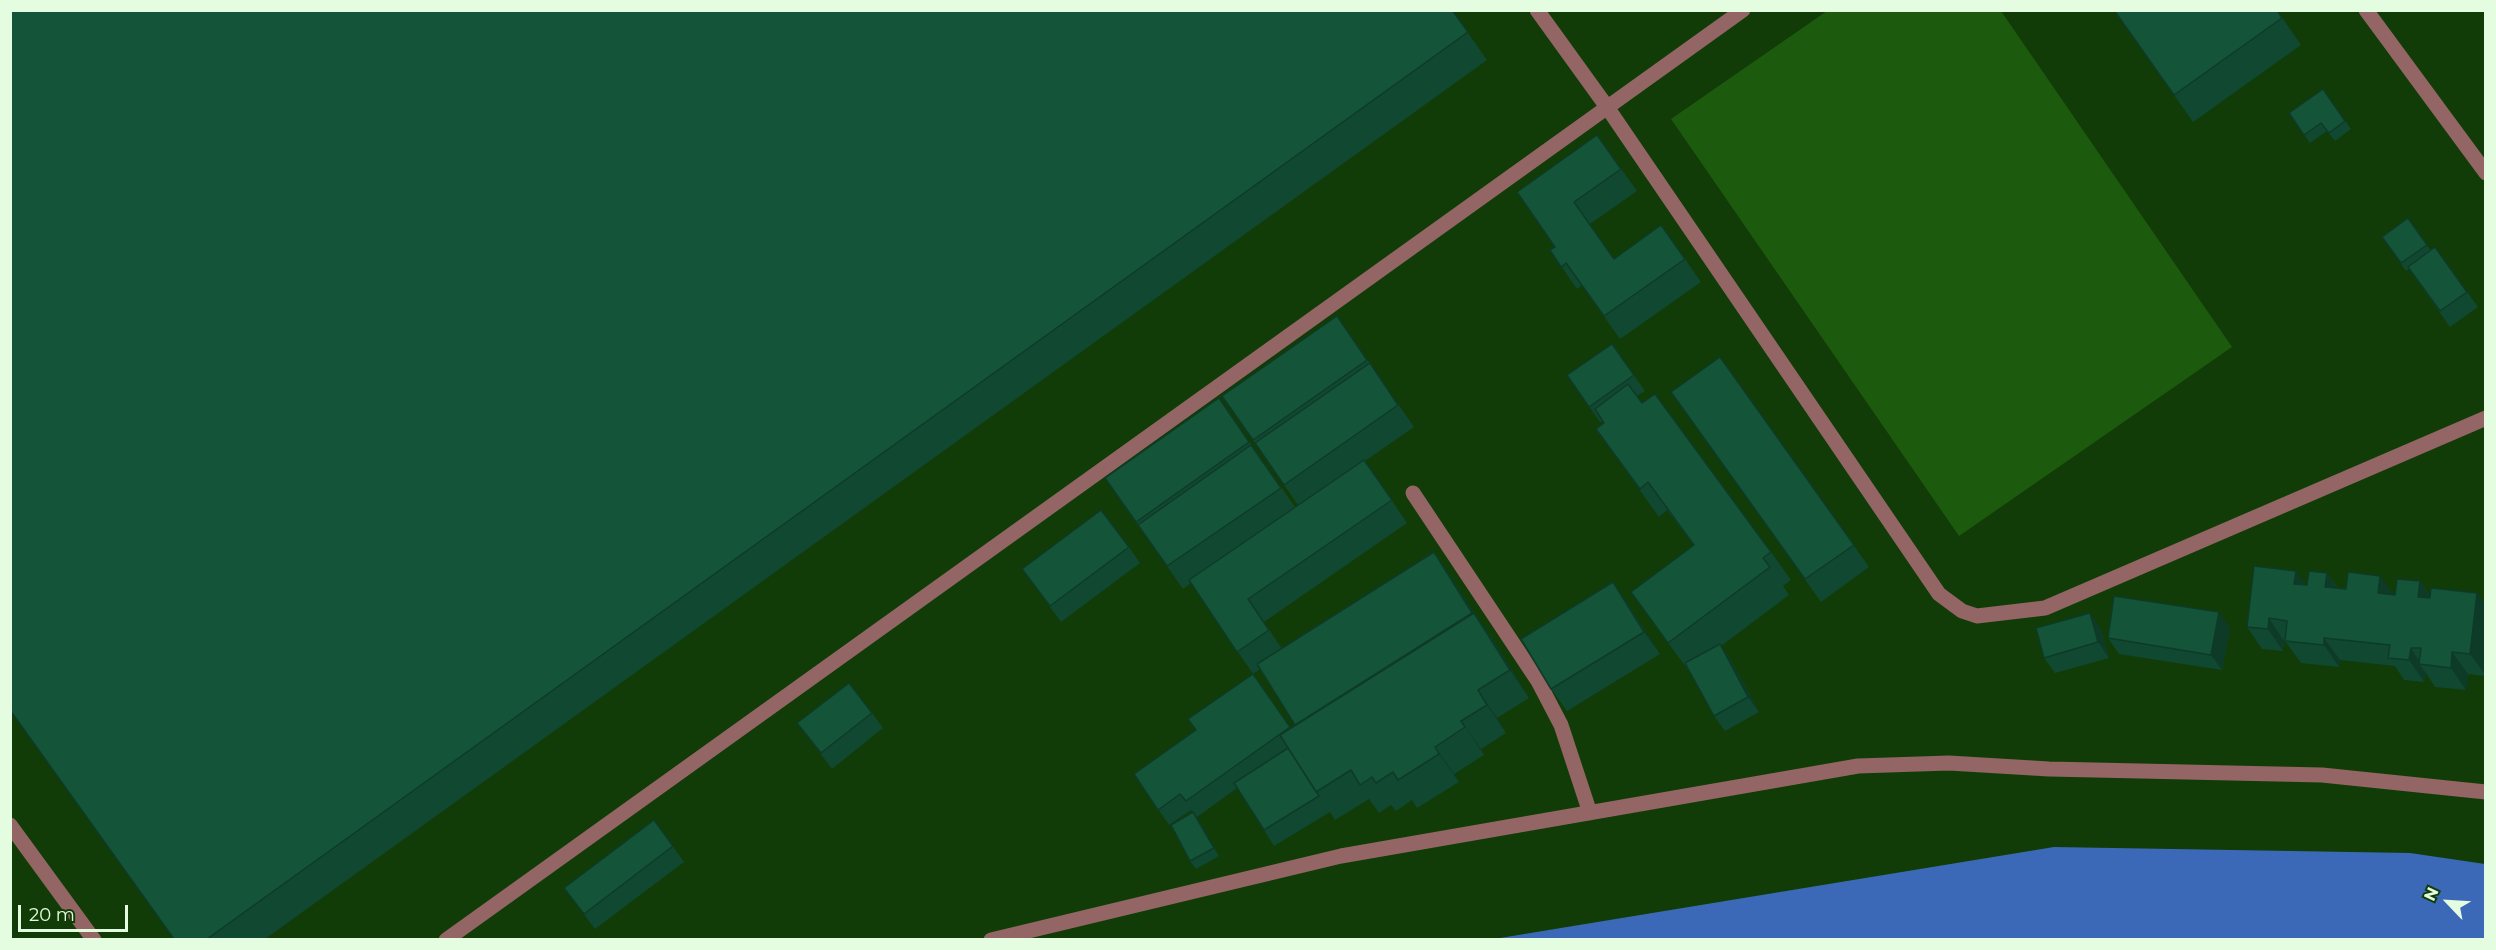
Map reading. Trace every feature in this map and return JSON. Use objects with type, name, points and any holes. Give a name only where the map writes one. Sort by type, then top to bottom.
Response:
[{"type":"street","points":[[1537,10],[1607,107],[1940,594],[1962,611],[1977,616],[2045,608],[2486,418]]},
{"type":"street","points":[[446,939],[1743,10]]},
{"type":"street","points":[[2366,10],[2486,173]]},
{"type":"street","points":[[1413,493],[1538,681],[1562,724],[1590,813]]},
{"type":"street","points":[[991,939],[1341,856],[1858,766],[1949,763],[2049,769],[2322,776],[2486,792]]},
{"type":"street","points":[[10,825],[94,939]]},
{"type":"green space","points":[[1827,11],[2001,11],[2232,347],[1959,536],[1671,119]]},
{"type":"water","points":[[2054,847],[2410,853],[2485,864],[2485,939],[1494,939]]},
{"type":"building","points":[[10,10],[1452,10],[1468,32],[207,939],[174,939],[10,710]]},
{"type":"building","points":[[2114,10],[2277,10],[2282,18],[2174,95]]},
{"type":"building","points":[[2323,89],[2345,121],[2329,133],[2321,123],[2304,135],[2289,113]]},
{"type":"building","points":[[1597,135],[1621,169],[1574,202],[1614,259],[1661,225],[1685,259],[1604,316],[1566,263],[1561,267],[1550,250],[1555,247],[1517,192]]},
{"type":"building","points":[[2408,218],[2427,245],[2401,263],[2382,237]]},
{"type":"building","points":[[2435,247],[2467,292],[2440,311],[2408,267]]},
{"type":"building","points":[[1337,316],[1367,360],[1253,440],[1222,396]]},
{"type":"building","points":[[1612,344],[1634,375],[1589,407],[1567,375]]},
{"type":"building","points":[[1720,357],[1854,545],[1805,579],[1671,392]]},
{"type":"building","points":[[1370,363],[1398,405],[1284,485],[1255,443]]},
{"type":"building","points":[[1628,384],[1642,403],[1655,394],[1771,552],[1763,558],[1770,567],[1668,643],[1631,592],[1694,545],[1648,482],[1640,489],[1596,429],[1604,423],[1595,409]]},
{"type":"building","points":[[1219,398],[1249,442],[1136,522],[1105,478]]},
{"type":"building","points":[[1251,445],[1281,488],[1167,566],[1138,525]]},
{"type":"building","points":[[1364,460],[1392,500],[1248,599],[1269,630],[1237,652],[1189,580]]},
{"type":"building","points":[[1101,510],[1129,547],[1050,606],[1022,569]]},
{"type":"building","points":[[1434,552],[1472,613],[1295,725],[1257,664]]},
{"type":"building","points":[[2254,566],[2296,571],[2294,584],[2307,585],[2309,571],[2327,573],[2325,587],[2346,589],[2348,572],[2380,576],[2378,593],[2395,595],[2397,579],[2420,581],[2418,597],[2430,598],[2431,588],[2477,593],[2470,654],[2452,652],[2451,668],[2419,664],[2421,648],[2411,648],[2409,660],[2388,658],[2390,645],[2324,638],[2324,645],[2285,641],[2287,621],[2269,618],[2268,629],[2247,627]]},
{"type":"building","points":[[1613,582],[1644,632],[1551,689],[1521,639]]},
{"type":"building","points":[[2114,596],[2219,612],[2211,655],[2108,638]]},
{"type":"building","points":[[1474,613],[1510,670],[1478,690],[1487,705],[1461,721],[1465,727],[1435,747],[1439,754],[1398,780],[1393,772],[1376,783],[1372,777],[1360,785],[1351,770],[1316,792],[1280,735]]},
{"type":"building","points":[[2090,613],[2098,642],[2044,658],[2036,628]]},
{"type":"building","points":[[1720,644],[1748,697],[1714,716],[1685,663]]},
{"type":"building","points":[[1253,674],[1290,727],[1186,801],[1180,794],[1158,810],[1134,774],[1196,730],[1188,719]]},
{"type":"building","points":[[849,683],[872,713],[821,753],[797,723]]},
{"type":"building","points":[[1288,748],[1319,796],[1264,830],[1234,783]]},
{"type":"building","points":[[1193,812],[1214,848],[1190,861],[1171,825]]},
{"type":"building","points":[[654,820],[673,846],[584,914],[564,888]]}]
